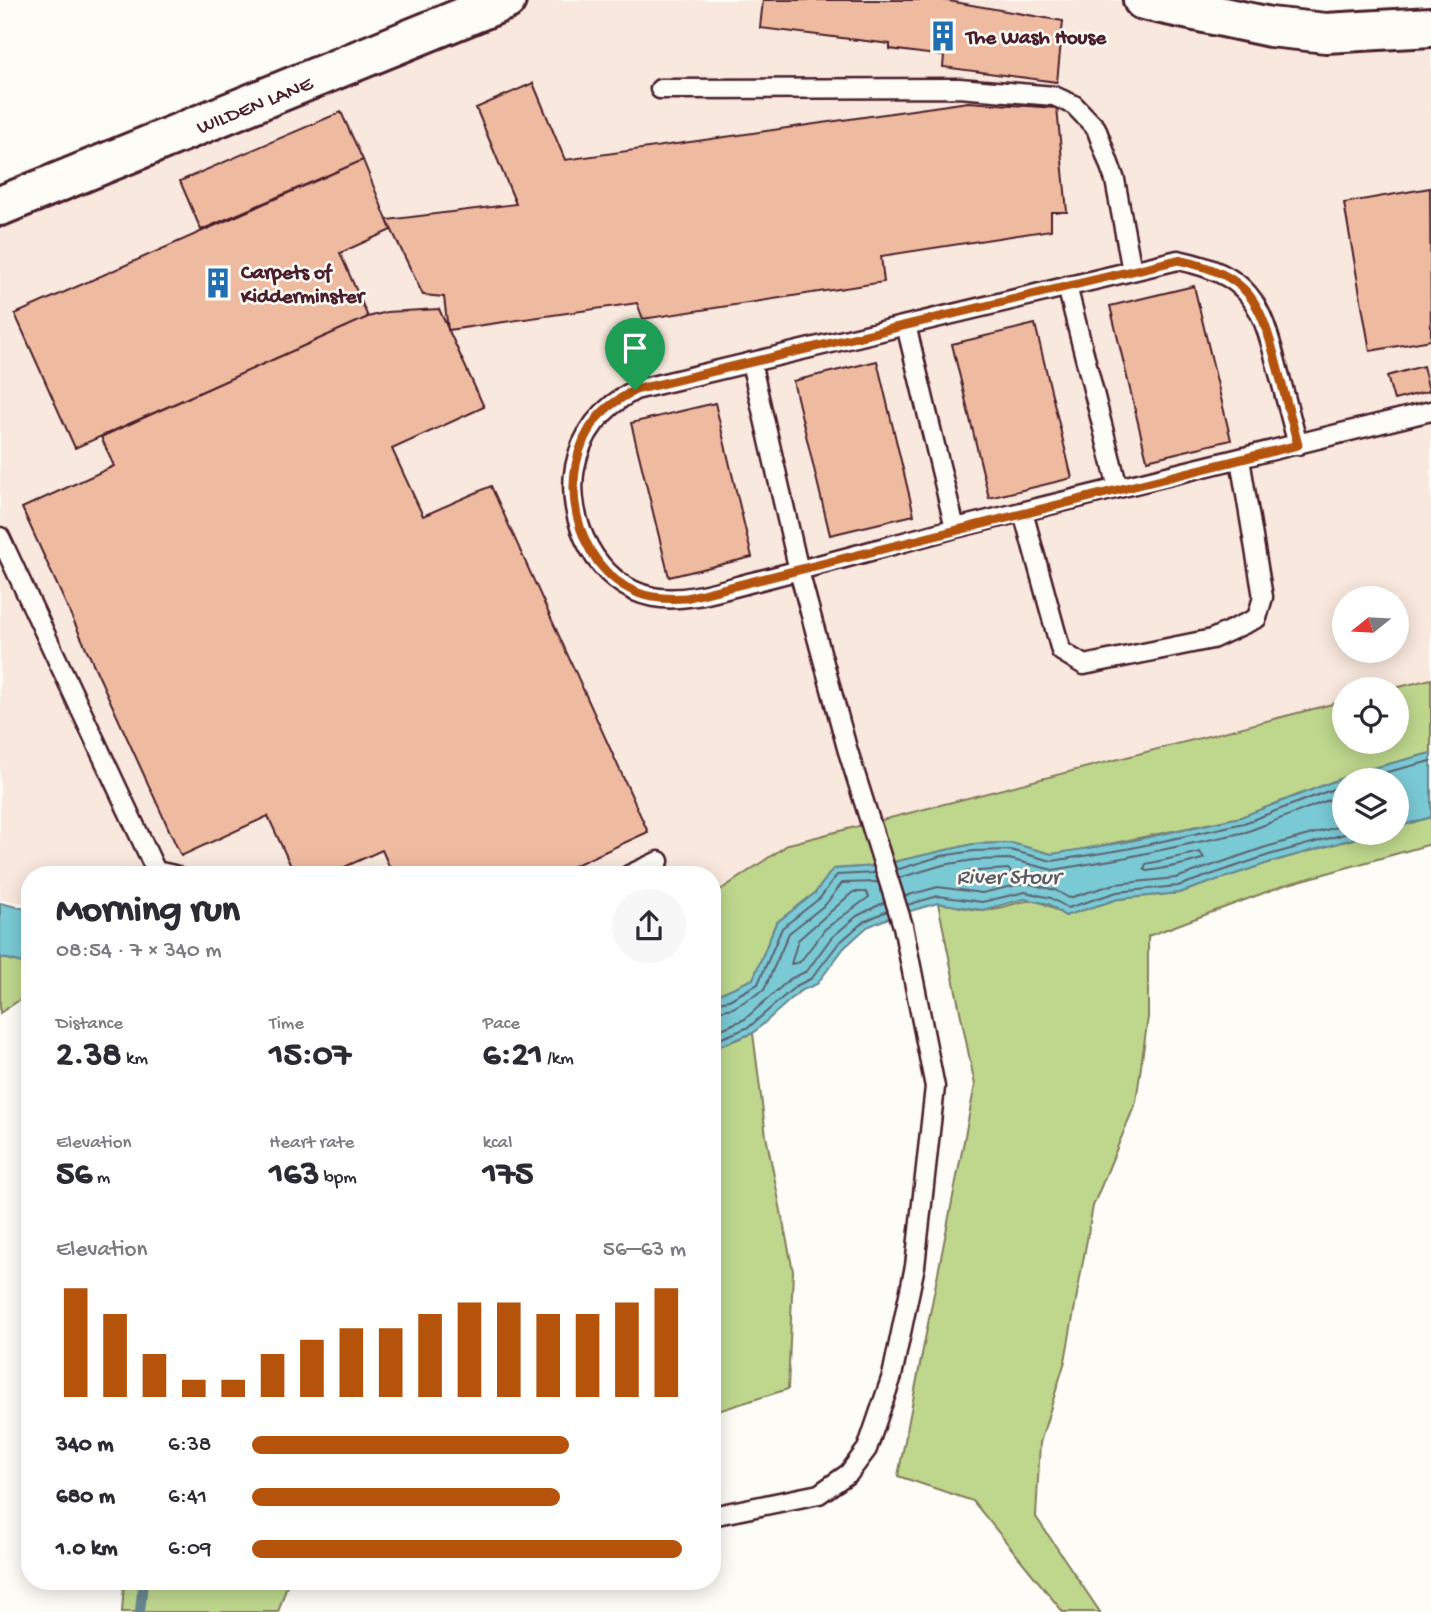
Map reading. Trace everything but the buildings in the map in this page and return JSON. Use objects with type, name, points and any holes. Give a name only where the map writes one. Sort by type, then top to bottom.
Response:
[{"type":"street","name":"WILDEN LANE","points":[[0,206],[506,0]]},
{"type":"street","points":[[1143,0],[1270,27],[1326,33],[1431,27]]},
{"type":"lane","points":[[660,89],[958,88],[1054,96],[1074,105],[1096,128],[1115,180],[1132,271]]},
{"type":"lane","points":[[1298,445],[1264,315],[1240,285],[1209,267],[1178,260],[635,390],[607,407],[587,433],[575,469],[575,512],[589,549],[620,583],[638,594],[686,598],[956,528],[1298,445],[1431,411]]},
{"type":"lane","points":[[1067,286],[1118,488]]},
{"type":"lane","points":[[906,325],[956,528]]},
{"type":"lane","points":[[721,1514],[819,1493],[849,1473],[867,1448],[892,1377],[915,1266],[935,1087],[903,926],[876,843],[799,570],[751,362]]},
{"type":"lane","points":[[1023,512],[1061,651],[1084,665],[1212,639],[1257,618],[1263,597],[1240,459]]},
{"type":"lane","points":[[0,537],[154,866]]},
{"type":"lane","points":[[648,866],[659,861]]},
{"type":"shaded area","points":[[506,0],[1143,0],[1431,27],[1431,679],[1409,684],[1409,677],[1332,677],[1332,704],[789,844],[721,890],[721,866],[21,866],[21,902],[0,900],[0,206]]},
{"type":"green space","points":[[1431,679],[1431,753],[1373,768],[1332,768],[1332,782],[1241,817],[1070,852],[1052,854],[1011,843],[973,844],[876,866],[833,869],[815,893],[776,923],[753,980],[721,993],[721,890],[789,844],[1332,704],[1332,754],[1409,754],[1409,684]]},
{"type":"green space","points":[[1431,817],[1431,844],[1285,885],[1148,936],[1148,1017],[1136,1102],[1093,1206],[1065,1361],[1040,1443],[1036,1517],[1100,1612],[1063,1612],[973,1501],[898,1476],[975,1085],[938,903],[982,910],[1031,901],[1040,902],[1065,916],[1118,899],[1179,893],[1332,845],[1409,845],[1409,823]]},
{"type":"green space","points":[[0,957],[21,963],[21,999],[0,1013]]},
{"type":"green space","points":[[753,1033],[766,1136],[793,1271],[788,1389],[721,1410],[721,1045]]},
{"type":"green space","points":[[123,1590],[285,1590],[278,1612],[122,1612]]},
{"type":"water","points":[[1431,753],[1431,817],[1409,823],[1409,768],[1373,768]]},
{"type":"water","name":"River Stour","points":[[1332,782],[1332,845],[1179,893],[1118,899],[1065,916],[1049,904],[1024,899],[982,910],[938,903],[893,916],[867,927],[844,948],[817,984],[800,991],[753,1033],[721,1045],[721,993],[753,979],[776,923],[815,893],[833,869],[876,866],[973,844],[1011,843],[1052,854],[1126,842],[1241,817]]},
{"type":"water","points":[[0,903],[21,908],[21,963],[0,957]]},
{"type":"waterway","points":[[140,1612],[142,1590]]},
{"type":"place","name":"The Wash House","points":[[943,36]]},
{"type":"place","name":"Carpets of Kidderminster","points":[[218,283]]},
{"type":"route","points":[[1178,260],[1209,267],[1240,285],[1264,315],[1298,445],[956,528],[686,598],[670,599],[638,594],[620,583],[589,549],[575,512],[575,469],[587,433],[607,407],[635,390],[1178,260]]}]
